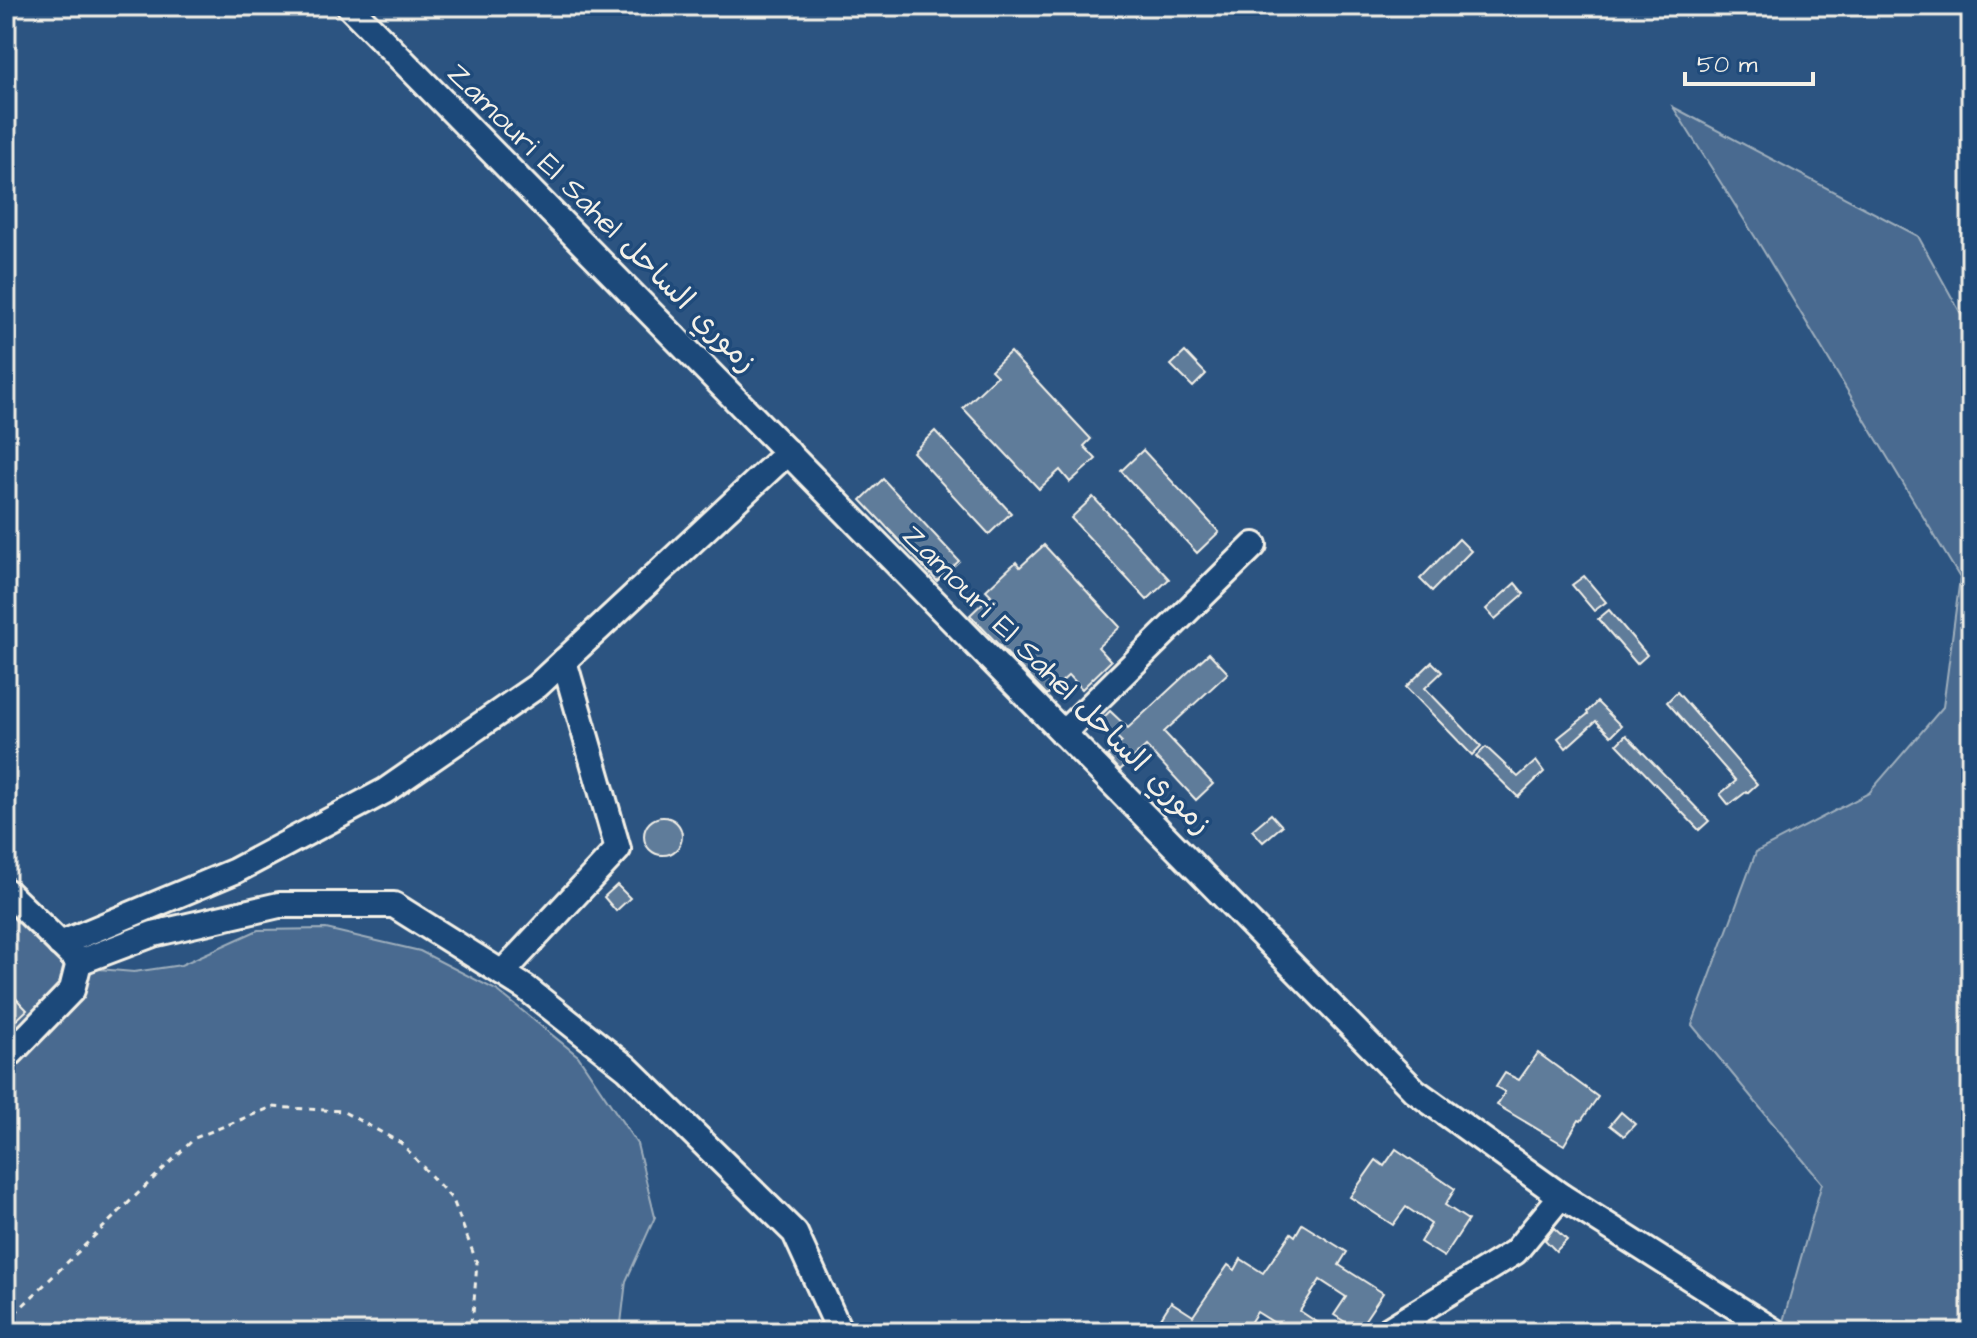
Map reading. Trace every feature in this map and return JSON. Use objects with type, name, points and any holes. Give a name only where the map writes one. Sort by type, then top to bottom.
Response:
[{"type":"street","name":"Zamouri El Sahel زموري الساحل","points":[[349,6],[1415,1091],[1561,1196],[1775,1332]]},
{"type":"street","points":[[60,944],[235,871],[385,791],[537,686],[788,452]]},
{"type":"street","points":[[1063,733],[1254,545]]},
{"type":"street","points":[[502,973],[618,849],[564,661]]},
{"type":"street","points":[[6,891],[79,962]]},
{"type":"street","points":[[79,962],[153,934],[279,905],[394,905],[526,988],[627,1068],[795,1233],[840,1332]]},
{"type":"street","points":[[11,1053],[72,990],[79,962]]},
{"type":"street","points":[[1385,1332],[1515,1252],[1561,1196]]},
{"type":"street","points":[[779,1217],[808,1225]]},
{"type":"path","points":[[6,1322],[195,1138],[272,1107],[342,1111],[401,1143],[453,1200],[477,1263],[473,1314],[467,1332]]},
{"type":"shaded area","points":[[1673,107],[1918,236],[1971,332],[1971,1332],[1780,1332],[1822,1183],[1692,1025],[1756,852],[1869,793],[1943,707],[1960,578],[1757,240]]},
{"type":"shaded area","points":[[6,911],[63,966],[134,972],[181,965],[258,930],[326,929],[420,951],[498,991],[578,1056],[637,1144],[655,1217],[626,1281],[620,1332],[6,1332]]},
{"type":"building","points":[[1010,352],[1091,439],[1084,446],[1096,459],[1070,482],[1060,470],[1039,489],[963,408],[997,376],[991,370]]},
{"type":"building","points":[[1185,352],[1206,374],[1193,387],[1171,365]]},
{"type":"building","points":[[935,431],[1011,513],[989,534],[913,452]]},
{"type":"building","points":[[1143,450],[1219,532],[1197,553],[1121,471]]},
{"type":"building","points":[[883,479],[959,561],[937,581],[861,500]]},
{"type":"building","points":[[1093,497],[1169,579],[1147,600],[1071,518]]},
{"type":"building","points":[[1459,539],[1471,551],[1432,591],[1420,579]]},
{"type":"building","points":[[1044,545],[1120,627],[1098,647],[1111,661],[1082,689],[1069,675],[1047,695],[970,615],[991,595],[986,590],[1016,562],[1020,567]]},
{"type":"building","points":[[1584,576],[1606,602],[1594,611],[1572,585]]},
{"type":"building","points":[[1515,583],[1524,594],[1495,619],[1486,609]]},
{"type":"building","points":[[1609,610],[1647,655],[1637,664],[1598,619]]},
{"type":"building","points":[[1209,653],[1228,673],[1164,732],[1213,784],[1196,800],[1146,746],[1120,770],[1107,756],[1122,742],[1100,721],[1110,711],[1128,728]]},
{"type":"building","points":[[1432,662],[1442,672],[1425,688],[1481,746],[1472,755],[1406,687]]},
{"type":"building","points":[[1677,692],[1757,784],[1729,805],[1720,794],[1736,781],[1667,702]]},
{"type":"building","points":[[1597,702],[1621,726],[1611,736],[1596,721],[1566,748],[1558,738],[1588,714]]},
{"type":"building","points":[[1626,735],[1709,821],[1699,830],[1617,744]]},
{"type":"building","points":[[1486,747],[1518,777],[1536,761],[1544,772],[1518,797],[1476,756]]},
{"type":"building","points":[[1271,814],[1282,826],[1263,842],[1252,830]]},
{"type":"building","points":[[663,817],[677,822],[682,836],[677,850],[663,855],[649,850],[644,836],[649,822]]},
{"type":"building","points":[[617,885],[630,898],[616,911],[604,897]]},
{"type":"building","points":[[6,988],[27,1010],[6,1030]]},
{"type":"building","points":[[1538,1053],[1598,1097],[1564,1145],[1497,1105],[1505,1092],[1496,1087],[1505,1073],[1519,1080]]},
{"type":"building","points":[[1621,1112],[1635,1124],[1624,1136],[1610,1125]]},
{"type":"building","points":[[1396,1149],[1455,1189],[1445,1205],[1468,1220],[1444,1257],[1420,1242],[1431,1224],[1406,1207],[1393,1225],[1350,1197],[1376,1160],[1384,1166]]},
{"type":"building","points":[[1302,1224],[1347,1252],[1339,1265],[1383,1293],[1358,1330],[1334,1315],[1346,1297],[1320,1280],[1300,1311],[1332,1332],[1289,1332],[1257,1312],[1244,1332],[1165,1332],[1156,1326],[1171,1302],[1193,1316],[1228,1265],[1235,1270],[1241,1259],[1263,1273],[1291,1233],[1295,1236]]},
{"type":"building","points":[[1554,1228],[1567,1240],[1556,1251],[1545,1240]]}]
